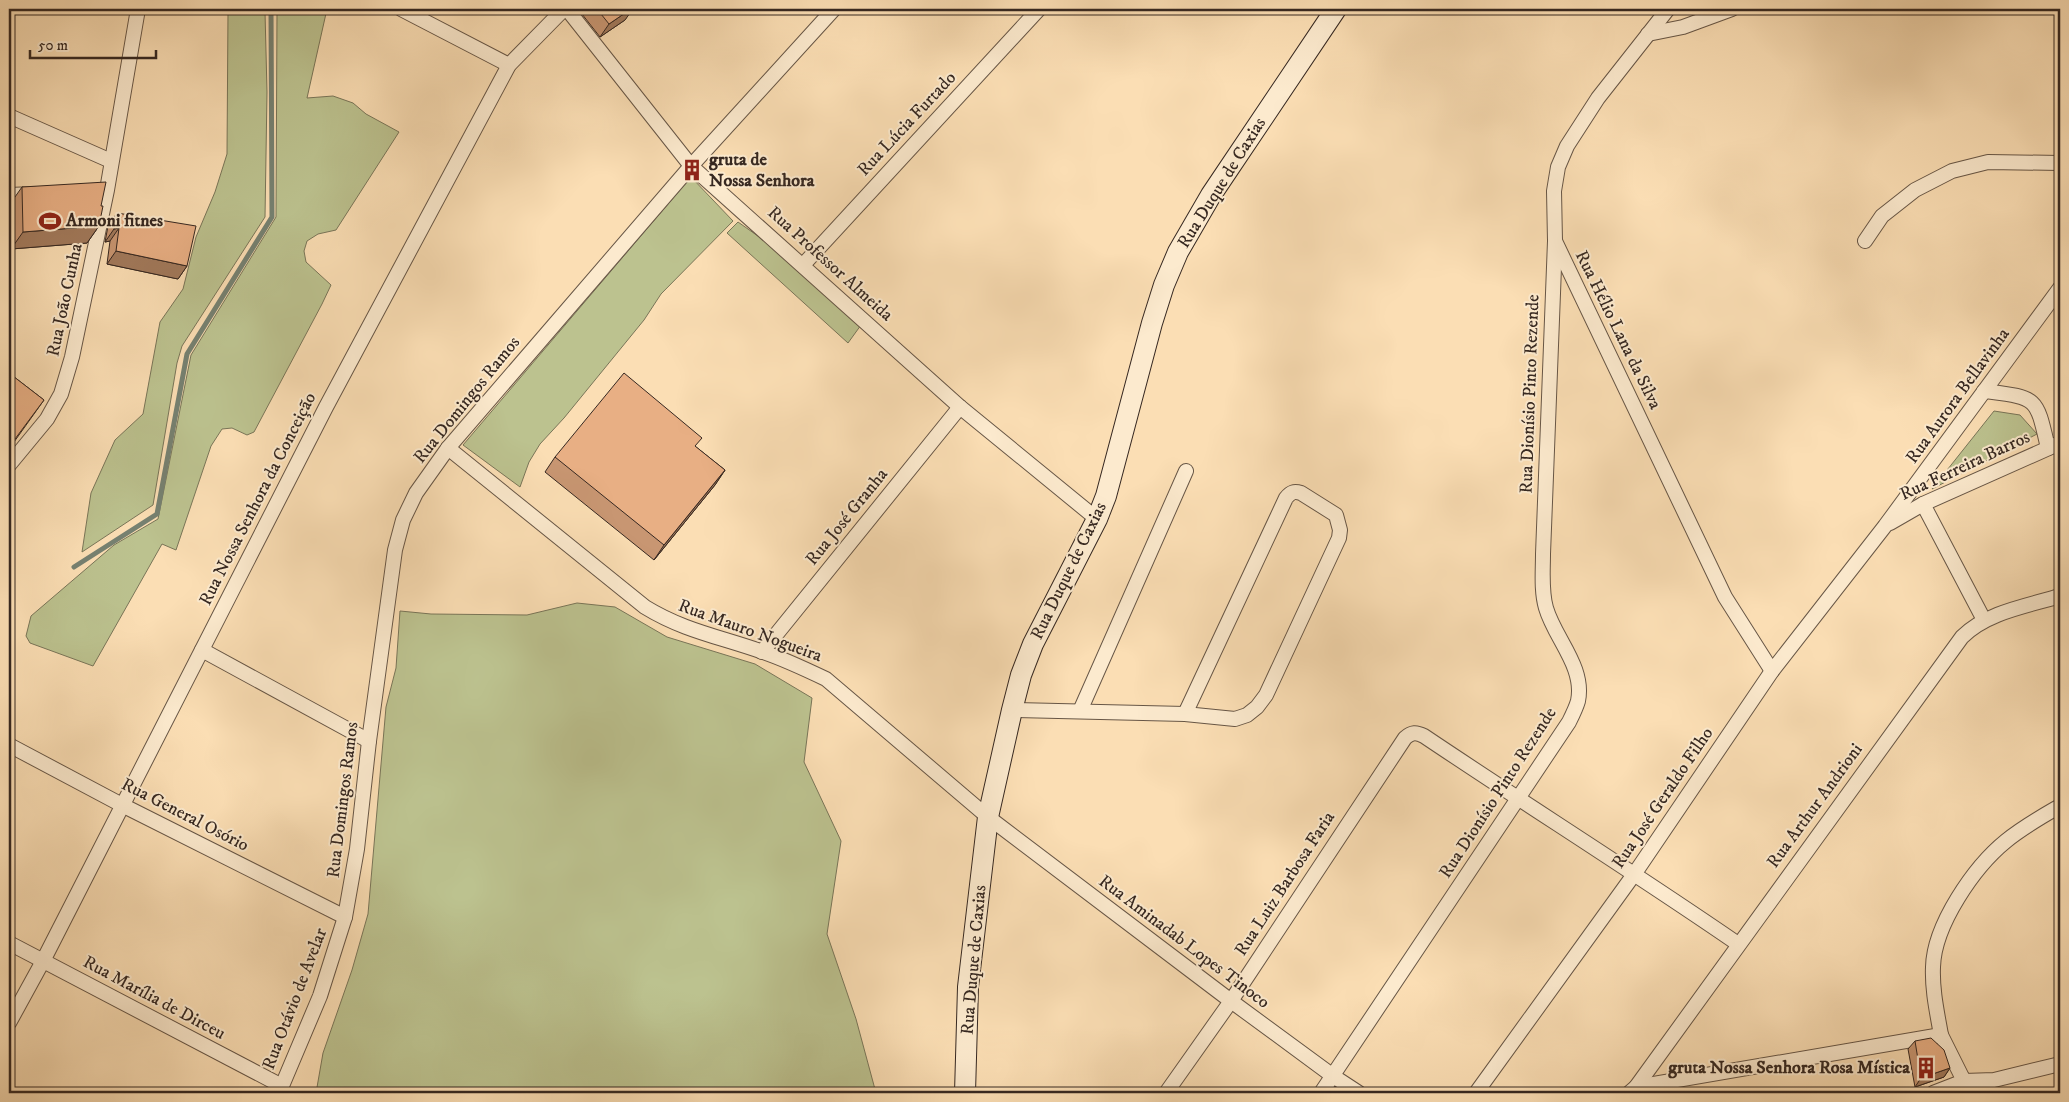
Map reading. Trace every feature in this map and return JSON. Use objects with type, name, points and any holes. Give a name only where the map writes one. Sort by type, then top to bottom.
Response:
[{"type":"street","name":"Rua João Cunha","points":[[9,465],[46,419],[61,394],[72,357],[102,190],[111,162],[138,9]]},
{"type":"street","points":[[401,9],[510,65]]},
{"type":"street","name":"Rua Nossa Senhora da Conceição","points":[[9,1023],[43,961],[326,407],[510,65],[566,9]]},
{"type":"street","name":"Rua Professor Almeida","points":[[566,9],[691,166],[960,407],[1097,519]]},
{"type":"street","name":"Rua Domingos Ramos","points":[[345,917],[357,849],[369,741],[395,550],[403,520],[416,493],[448,448],[691,166],[834,9]]},
{"type":"street","name":"Rua Lúcia Furtado","points":[[803,265],[1039,9]]},
{"type":"street","name":"Rua Duque de Caxias","points":[[965,1093],[968,987],[988,817],[1021,675],[1033,644],[1097,519],[1114,467],[1152,323],[1164,285],[1178,252],[1211,195],[1336,9]]},
{"type":"street","name":"Rua Hélio Lana da Silva","points":[[1668,9],[1598,98],[1567,146],[1558,167],[1554,191],[1555,241],[1725,597],[1772,671]]},
{"type":"street","points":[[1648,34],[1683,27],[1732,9]]},
{"type":"street","points":[[9,116],[111,162]]},
{"type":"street","points":[[1865,241],[1882,216],[1888,211],[1915,190],[1952,171],[1988,162],[2060,163]]},
{"type":"street","points":[[9,195],[48,193]]},
{"type":"street","name":"Rua Dionísio Pinto Rezende","points":[[1321,1093],[1568,722],[1578,702],[1579,683],[1573,665],[1552,623],[1543,589],[1555,241]]},
{"type":"street","name":"Rua Aurora Bellavinha","points":[[1886,526],[2060,288]]},
{"type":"street","points":[[1984,391],[2016,395],[2028,399],[2040,413],[2054,446]]},
{"type":"street","name":"Rua José Granha","points":[[762,652],[960,407]]},
{"type":"street","name":"Rua Ferreira Barros","points":[[1886,526],[1923,504],[2054,446]]},
{"type":"street","name":"Rua Mauro Nogueira","points":[[448,448],[645,607],[666,620],[691,630],[762,652],[826,679],[988,817]]},
{"type":"street","points":[[1080,711],[1186,470]]},
{"type":"street","points":[[1012,710],[1185,714],[1235,719],[1247,715],[1257,707],[1266,695],[1339,538],[1340,530],[1336,515],[1301,492],[1296,491],[1286,498],[1185,714]]},
{"type":"street","points":[[1923,504],[1984,620]]},
{"type":"street","name":"Rua José Geraldo Filho","points":[[1476,1093],[1635,873],[1772,671],[1886,526]]},
{"type":"street","name":"Rua Arthur Andrioni","points":[[1633,1090],[1942,662],[1972,627],[1984,620],[2060,596]]},
{"type":"street","points":[[202,650],[369,741]]},
{"type":"street","name":"Rua Luiz Barbosa Faria","points":[[1166,1093],[1231,1001],[1404,738],[1410,733],[1417,732],[1517,799]]},
{"type":"street","name":"Rua General Osório","points":[[9,745],[122,805],[345,917]]},
{"type":"street","points":[[1517,799],[1635,873],[1738,944]]},
{"type":"street","points":[[1966,1087],[1941,1035],[1934,997],[1933,965],[1940,932],[1956,899],[2004,842],[2032,822],[2060,806]]},
{"type":"street","name":"Rua Aminadab Lopes Tinoco","points":[[988,817],[1231,1001],[1359,1093]]},
{"type":"street","name":"Rua Otávio de Avelar","points":[[281,1090],[320,996],[345,917]]},
{"type":"street","name":"Rua Marília de Dirceu","points":[[9,943],[281,1090]]},
{"type":"street","points":[[1633,1090],[1941,1035]]},
{"type":"street","points":[[1933,1093],[2060,1064]]},
{"type":"green space","points":[[327,9],[307,98],[333,96],[353,103],[366,114],[399,132],[336,230],[318,234],[307,241],[304,251],[306,262],[331,285],[322,304],[254,432],[247,435],[232,428],[222,429],[211,446],[176,550],[162,544],[93,666],[30,643],[26,636],[31,616],[114,545],[158,519],[191,355],[276,217],[277,13]]},
{"type":"green space","points":[[228,12],[265,12],[267,92],[265,217],[182,346],[177,363],[153,505],[82,552],[91,493],[115,440],[143,414],[160,322],[183,289],[196,237],[215,192],[227,154]]},
{"type":"green space","points":[[691,177],[733,221],[661,294],[644,320],[564,418],[540,444],[529,462],[520,487],[463,445]]},
{"type":"green space","points":[[738,222],[765,241],[861,325],[848,343],[727,233]]},
{"type":"green space","points":[[1994,411],[2020,415],[2037,434],[1932,489]]},
{"type":"green space","points":[[577,603],[615,607],[667,637],[755,664],[812,698],[804,762],[841,841],[827,934],[856,1019],[876,1093],[316,1093],[323,1053],[352,970],[368,914],[386,707],[396,668],[400,611],[431,614],[527,615]]},
{"type":"building","points":[[597,9],[631,9],[609,24]]},
{"type":"building","points":[[106,182],[99,226],[23,232],[22,187]]},
{"type":"building","points":[[117,213],[196,226],[187,266],[116,251],[119,228],[114,229]]},
{"type":"building","points":[[9,373],[44,400],[15,439],[9,434]]},
{"type":"building","points":[[624,373],[702,438],[695,446],[725,470],[664,545],[555,457]]},
{"type":"building","points":[[1931,1038],[1944,1050],[1950,1068],[1921,1078],[1915,1041]]},
{"type":"waterway","points":[[74,567],[157,514],[187,354],[272,217],[271,9]]},
{"type":"place","name":"gruta de Nossa Senhora","points":[[692,170]]},
{"type":"place","name":"Armoni fitnes","points":[[50,221]]},
{"type":"place","name":"gruta Nossa Senhora Rosa Mística","points":[[1926,1068]]}]
